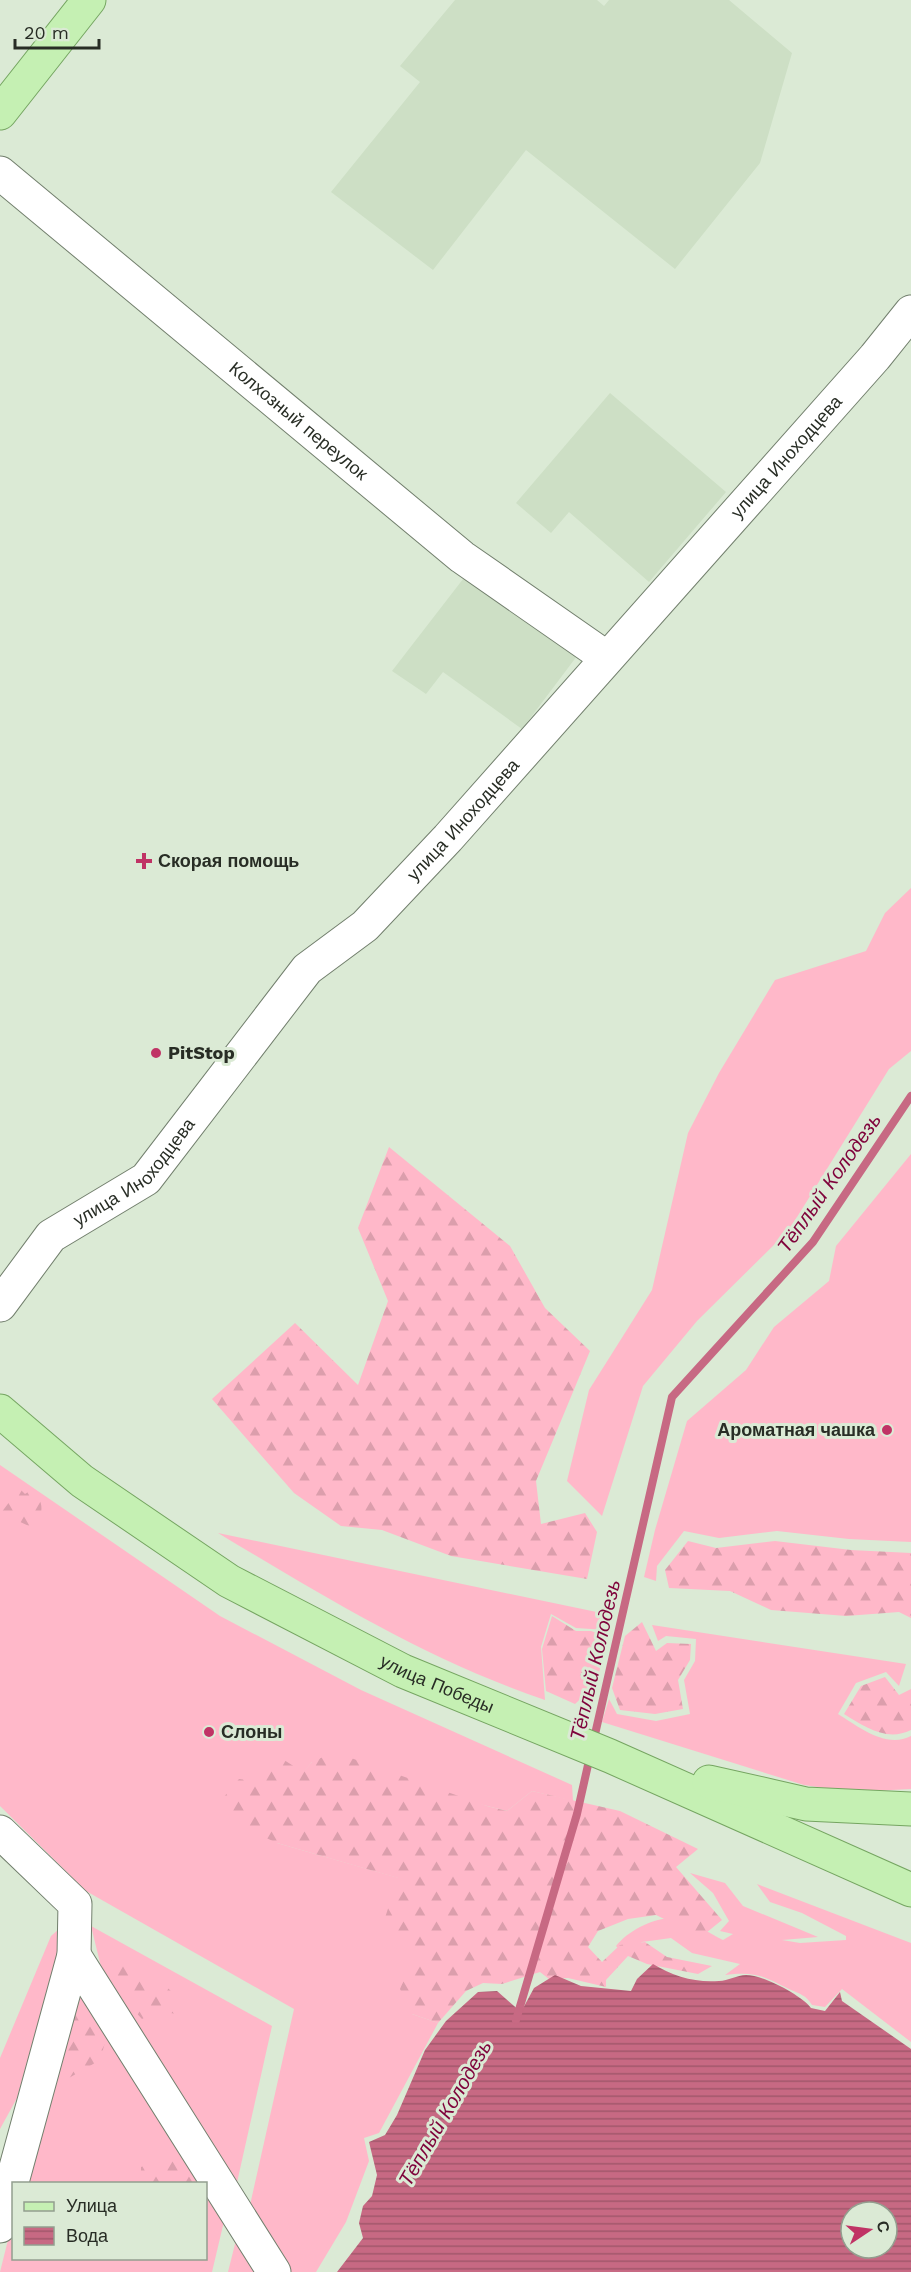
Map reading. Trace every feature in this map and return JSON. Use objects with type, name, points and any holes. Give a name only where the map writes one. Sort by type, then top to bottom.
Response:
[{"type":"main road","points":[[0,113],[89,0]]},
{"type":"main road","name":"улица Победы","points":[[0,1411],[82,1481],[229,1581],[403,1671],[610,1756],[911,1890]]},
{"type":"main road","points":[[610,1756],[759,1796],[806,1804],[911,1809]]},
{"type":"street","name":"Колхозный переулок","points":[[0,173],[462,556],[607,658]]},
{"type":"street","name":"улица Иноходцева","points":[[0,1305],[51,1236],[146,1179],[306,969],[365,926],[448,838],[875,357],[911,312]]},
{"type":"street","points":[[0,1832],[75,1904],[74,1956],[12,2182]]},
{"type":"street","points":[[74,1956],[274,2272]]},
{"type":"street","points":[[0,2226],[12,2182]]},
{"type":"shaded area","points":[[455,0],[597,0],[604,6],[609,0],[729,0],[792,53],[760,163],[675,269],[526,150],[433,270],[331,192],[420,82],[400,66]]},
{"type":"shaded area","points":[[610,393],[726,492],[649,582],[569,512],[551,533],[516,503]]},
{"type":"shaded area","points":[[470,570],[580,652],[522,729],[443,672],[426,694],[392,671]]},
{"type":"green space","points":[[911,888],[911,1051],[889,1069],[789,1230],[697,1321],[643,1386],[602,1516],[567,1481],[589,1390],[652,1290],[688,1133],[719,1073],[775,980],[866,951],[885,913]]},
{"type":"green space","points":[[389,1147],[510,1246],[545,1308],[590,1351],[536,1481],[541,1524],[585,1513],[597,1532],[587,1579],[451,1556],[382,1530],[341,1526],[294,1493],[212,1399],[295,1323],[358,1385],[388,1301],[358,1228]]},
{"type":"green space","points":[[911,1154],[911,1542],[849,1539],[777,1531],[719,1538],[684,1531],[657,1566],[656,1581],[644,1577],[655,1530],[687,1421],[746,1370],[774,1327],[829,1281],[836,1246]]},
{"type":"green space","points":[[0,1465],[220,1616],[361,1690],[572,1785],[573,1801],[532,1791],[507,1811],[312,1762],[303,1773],[277,1843],[399,1878],[417,1948],[412,2014],[438,2023],[379,2133],[364,2138],[369,2161],[346,2222],[316,2272],[285,2272],[248,2214],[294,2009],[86,1891],[0,1806]]},
{"type":"green space","points":[[15,1484],[25,1494],[31,1490],[41,1503],[41,1514],[40,1519],[29,1526],[18,1521],[7,1528],[1,1513],[10,1501],[5,1497],[8,1487]]},
{"type":"green space","points":[[218,1533],[611,1615],[606,1630],[576,1628],[551,1614],[541,1647],[545,1700],[418,1647],[337,1603]]},
{"type":"green space","points":[[688,1541],[716,1548],[775,1541],[851,1550],[911,1553],[911,1618],[899,1612],[846,1616],[771,1610],[730,1591],[669,1588],[665,1570]]},
{"type":"green space","points":[[552,1616],[576,1631],[591,1631],[606,1636],[597,1684],[575,1704],[546,1691],[542,1649]]},
{"type":"green space","points":[[642,1622],[656,1651],[667,1643],[691,1644],[690,1660],[678,1680],[683,1709],[655,1714],[620,1710],[612,1688],[625,1636]]},
{"type":"green space","points":[[652,1625],[906,1664],[899,1686],[886,1672],[856,1683],[838,1714],[882,1738],[892,1740],[911,1736],[911,1789],[852,1792],[804,1785],[602,1722],[609,1699],[617,1714],[656,1721],[690,1714],[684,1680],[695,1661],[696,1639],[666,1636],[658,1641]]},
{"type":"green space","points":[[885,1677],[899,1695],[911,1689],[911,1730],[885,1734],[868,1728],[844,1714],[861,1686]]},
{"type":"green space","points":[[334,1752],[507,1811],[532,1791],[620,1811],[698,1849],[676,1867],[722,1920],[701,1937],[656,1915],[628,1919],[598,1931],[588,1947],[602,1962],[620,1945],[645,1942],[667,1957],[712,1966],[698,1974],[647,1964],[628,1956],[606,1980],[606,1987],[568,1978],[549,1979],[540,1972],[502,1984],[483,1983],[466,1991],[438,2023],[412,2014],[400,1989],[417,1948],[382,1927],[398,1878],[277,1843],[228,1820],[223,1798],[239,1779],[262,1782],[263,1770],[284,1760],[303,1772],[312,1762]]},
{"type":"green space","points":[[690,1873],[725,1883],[743,1906],[818,1937],[782,1940],[800,1943],[846,1940],[846,1936],[802,1913],[770,1902],[757,1884],[911,1943],[911,2042],[842,1989],[825,2007],[812,2005],[802,1995],[765,1978],[751,1974],[725,1975],[740,1964],[692,1953],[671,1938],[642,1942],[626,1957],[616,1946],[636,1929],[662,1919],[680,1919],[723,1940],[733,1934],[720,1931],[729,1921],[713,1893]]},
{"type":"green space","points":[[66,1923],[17,2098],[0,2129],[0,2058],[51,1936]]},
{"type":"green space","points":[[91,1926],[272,2026],[234,2196],[106,1987]]},
{"type":"green space","points":[[115,1946],[133,1959],[139,1976],[163,1984],[172,1992],[183,2015],[158,2011],[142,2019],[128,2004],[110,1969]]},
{"type":"green space","points":[[77,1976],[203,2182],[25,2182]]},
{"type":"green space","points":[[82,2000],[106,2039],[100,2060],[62,2082],[63,2032]]},
{"type":"green space","points":[[169,2154],[194,2182],[141,2182],[141,2167]]},
{"type":"green space","points":[[207,2188],[225,2217],[212,2272],[0,2272],[12,2224],[12,2260],[207,2260]]},
{"type":"green space","points":[[239,2228],[267,2272],[228,2272]]},
{"type":"water","points":[[653,1964],[668,1972],[693,1980],[722,1981],[743,1975],[762,1978],[791,1992],[811,2008],[825,2011],[840,1992],[842,2001],[911,2049],[911,2272],[337,2272],[363,2238],[359,2223],[363,2206],[372,2196],[377,2175],[369,2142],[385,2135],[397,2115],[425,2050],[446,2021],[478,1992],[497,1991],[521,2012],[534,1988],[555,1975],[581,1986],[631,1991],[637,1979]]},
{"type":"waterway","name":"Тёплый Колодезь","points":[[593,1743],[672,1397],[813,1242],[911,1096]]},
{"type":"waterway","name":"Тёплый Колодезь","points":[[516,2020],[577,1814],[590,1756]]},
{"type":"place","name":"Скорая помощь","points":[[144,861]]},
{"type":"place","name":"PitStop","points":[[156,1053]]},
{"type":"place","name":"Ароматная чашка","points":[[887,1430]]},
{"type":"place","name":"Слоны","points":[[209,1732]]}]
